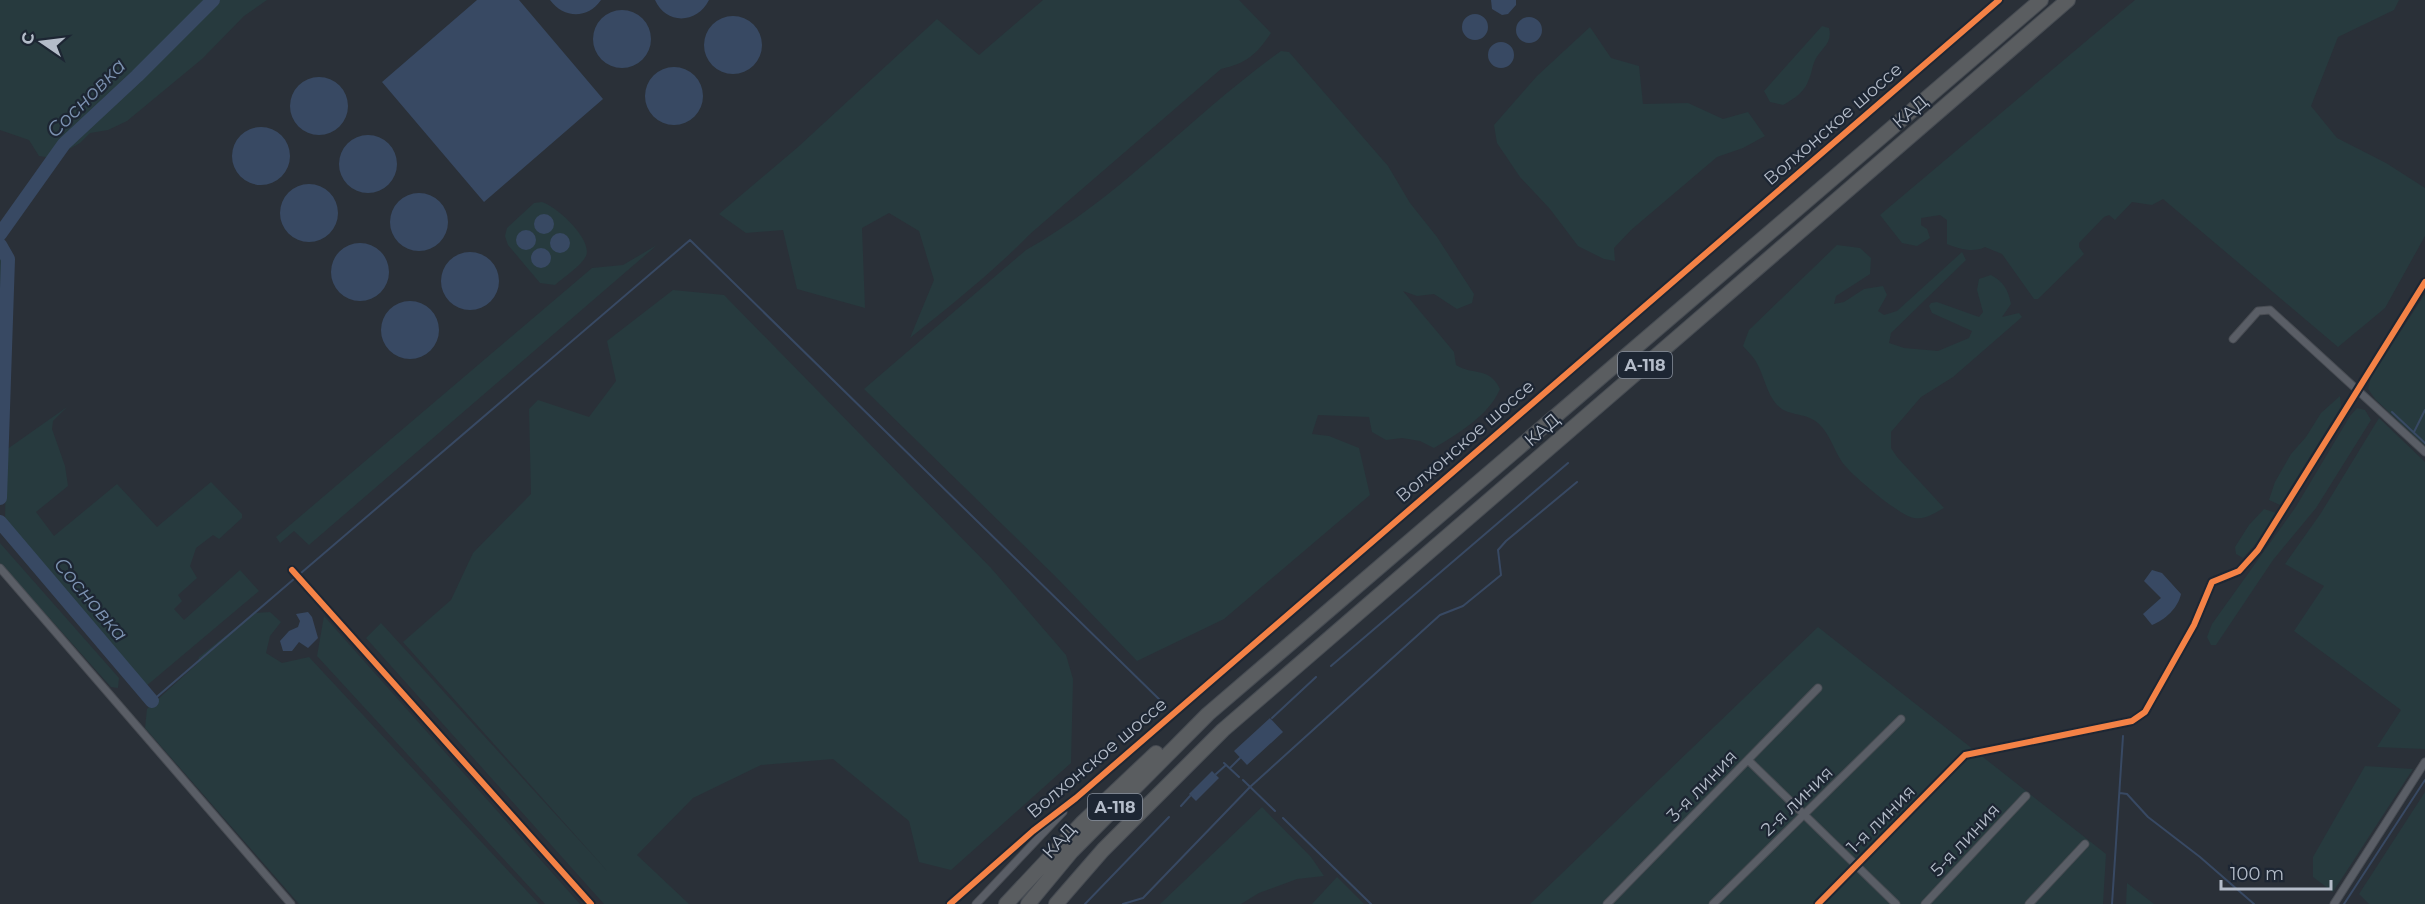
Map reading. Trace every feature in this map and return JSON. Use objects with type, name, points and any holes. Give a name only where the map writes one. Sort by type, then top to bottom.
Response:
[{"type":"highway","name":"КАД","points":[[1028,904],[1072,851],[1208,714],[2041,0]]},
{"type":"highway","name":"КАД","points":[[1056,904],[1103,850],[1223,730],[2068,0]]},
{"type":"highway","points":[[1006,904],[1132,774],[1208,714]]},
{"type":"street","name":"Волхонское шоссе","points":[[950,904],[1033,831],[1076,798],[1999,0]]},
{"type":"street","points":[[2357,391],[2425,282]]},
{"type":"street","points":[[2233,339],[2258,311],[2270,310],[2425,452]]},
{"type":"street","name":"1-я линия","points":[[1818,904],[1965,755],[2132,721],[2145,712],[2184,644],[2212,582],[2246,566],[2357,391]]},
{"type":"street","points":[[0,568],[291,904]]},
{"type":"street","points":[[292,570],[591,904]]},
{"type":"street","name":"3-я линия","points":[[1607,904],[1818,688]]},
{"type":"street","name":"2-я линия","points":[[1713,904],[1902,719]]},
{"type":"street","points":[[1748,760],[1896,904]]},
{"type":"street","points":[[2334,904],[2425,762]]},
{"type":"street","name":"5-я линия","points":[[1925,904],[2026,796]]},
{"type":"street","name":"Волхонское шоссе","points":[[976,904],[1076,798]]},
{"type":"street","points":[[2029,904],[2085,844]]},
{"type":"green space","points":[[0,0],[267,0],[244,16],[202,59],[127,121],[108,130],[90,133],[80,143],[53,158],[39,156],[29,140],[0,130]]},
{"type":"green space","points":[[1043,0],[1239,0],[1271,33],[1250,57],[1238,64],[1221,69],[1030,234],[987,275],[910,338],[934,280],[919,231],[889,213],[862,228],[865,308],[797,289],[783,230],[746,233],[719,214],[798,147],[937,19],[979,55]]},
{"type":"green space","points":[[2135,0],[2399,0],[2394,10],[2338,37],[2311,106],[2337,138],[2386,163],[2425,188],[2425,236],[2385,308],[2338,347],[2163,199],[2152,205],[2132,202],[2115,220],[2109,215],[2104,217],[2079,243],[2084,254],[2038,299],[2034,299],[2002,254],[1985,247],[1966,250],[1947,244],[1947,220],[1940,215],[1921,218],[1921,225],[1927,229],[1930,238],[1917,246],[1902,243],[1880,215]]},
{"type":"green space","points":[[1822,26],[1829,28],[1829,38],[1815,60],[1805,88],[1783,105],[1770,102],[1764,91]]},
{"type":"green space","points":[[1590,27],[1611,58],[1639,66],[1643,104],[1688,103],[1723,119],[1748,112],[1765,136],[1743,148],[1717,157],[1631,230],[1614,248],[1615,261],[1604,259],[1578,246],[1550,209],[1520,177],[1497,143],[1494,125],[1537,76]]},
{"type":"green space","points":[[1281,51],[1289,52],[1388,166],[1410,203],[1437,237],[1474,294],[1472,303],[1457,309],[1434,294],[1417,296],[1403,291],[1454,352],[1456,365],[1486,374],[1496,382],[1500,389],[1481,415],[1463,430],[1434,448],[1420,441],[1402,438],[1386,440],[1372,432],[1369,417],[1318,415],[1312,434],[1329,436],[1359,448],[1370,495],[1224,619],[1137,661],[1056,577],[864,389],[1026,250],[1092,206],[1217,101]]},
{"type":"green space","points":[[542,202],[556,210],[572,224],[579,232],[587,249],[586,256],[580,264],[555,285],[540,283],[508,245],[505,236],[507,228],[534,203]]},
{"type":"green space","points":[[657,245],[309,545],[294,531],[280,543],[276,537],[592,268],[623,265]]},
{"type":"green space","points":[[1837,245],[1860,248],[1871,258],[1870,274],[1836,296],[1834,304],[1844,302],[1864,289],[1883,286],[1887,295],[1878,311],[1884,315],[1897,311],[1962,252],[1966,260],[1891,333],[1889,343],[1904,348],[1938,351],[1969,338],[1972,331],[1932,313],[1929,306],[1937,302],[1979,317],[1983,312],[1977,290],[1979,279],[1991,275],[2002,284],[2010,299],[2011,304],[2002,317],[2019,313],[2022,317],[1953,377],[1921,397],[1891,432],[1891,448],[1897,457],[1944,508],[1926,517],[1914,518],[1898,511],[1847,468],[1826,432],[1818,423],[1777,405],[1770,395],[1755,360],[1743,346],[1749,330]]},
{"type":"green space","points":[[3,248],[0,362],[0,250]]},
{"type":"green space","points":[[673,290],[724,295],[991,568],[1066,655],[1073,679],[1071,763],[951,870],[919,862],[909,821],[833,759],[761,765],[693,798],[637,855],[689,904],[604,904],[366,638],[381,623],[610,874],[403,642],[451,600],[473,553],[531,494],[529,409],[538,400],[589,417],[616,381],[607,341]]},
{"type":"green space","points":[[2425,294],[2425,446],[2375,399],[2368,389],[2371,377]]},
{"type":"green space","points":[[2340,396],[2341,407],[2280,505],[2269,500],[2275,482],[2291,454],[2306,437],[2321,413]]},
{"type":"green space","points":[[67,407],[53,421],[52,429],[65,466],[68,486],[36,512],[54,536],[117,484],[157,527],[211,482],[242,514],[242,518],[219,539],[213,535],[196,548],[190,566],[197,578],[178,595],[182,601],[174,609],[184,620],[240,570],[259,591],[145,687],[5,524],[6,450]]},
{"type":"green space","points":[[2357,408],[2365,410],[2371,420],[2316,508],[2273,560],[2216,645],[2211,645],[2207,637],[2212,624],[2295,508]]},
{"type":"green space","points":[[2379,418],[2425,462],[2425,749],[2377,747],[2401,710],[2294,631],[2324,586],[2285,564],[2321,513]]},
{"type":"green space","points":[[2264,509],[2276,513],[2262,537],[2243,558],[2236,554],[2235,547],[2249,525]]},
{"type":"green space","points":[[0,543],[119,678],[118,688],[111,687],[0,563]]},
{"type":"green space","points":[[270,612],[281,622],[270,636],[266,653],[282,663],[309,657],[539,904],[299,904],[145,728],[147,709],[197,664],[199,657],[254,613]]},
{"type":"green space","points":[[324,616],[580,904],[545,904],[317,656]]},
{"type":"green space","points":[[1818,627],[2106,854],[2103,904],[1530,904]]},
{"type":"green space","points":[[2365,766],[2413,769],[2333,892],[2313,877],[2313,857]]},
{"type":"green space","points":[[2425,792],[2425,904],[2369,904],[2359,894]]},
{"type":"green space","points":[[1262,807],[1311,857],[1324,876],[1297,879],[1259,893],[1241,904],[1160,904]]},
{"type":"green space","points":[[1337,877],[1364,904],[1312,904]]},
{"type":"green space","points":[[2127,883],[2154,904],[2126,904]]},
{"type":"water","points":[[477,0],[519,0],[603,99],[484,202],[382,82]]},
{"type":"water","points":[[550,0],[601,0],[590,11],[576,14],[562,11]]},
{"type":"water","points":[[655,0],[709,0],[697,14],[682,18],[666,14]]},
{"type":"water","points":[[1491,0],[1516,0],[1516,5],[1508,14],[1502,15],[1492,9]]},
{"type":"water","points":[[616,10],[628,10],[643,18],[651,33],[651,45],[643,60],[628,68],[616,68],[601,60],[593,45],[593,33],[601,18]]},
{"type":"water","points":[[1475,14],[1484,18],[1488,27],[1484,36],[1475,40],[1466,36],[1462,27],[1466,18]]},
{"type":"water","points":[[727,16],[739,16],[754,24],[762,39],[762,51],[754,66],[739,74],[727,74],[712,66],[704,51],[704,39],[712,24]]},
{"type":"water","points":[[1529,17],[1538,21],[1542,30],[1538,39],[1529,43],[1520,39],[1516,30],[1520,21]]},
{"type":"water","points":[[1501,42],[1510,46],[1514,55],[1510,64],[1501,68],[1492,64],[1488,55],[1492,46]]},
{"type":"water","points":[[668,67],[680,67],[695,75],[703,90],[703,102],[695,117],[680,125],[668,125],[653,117],[645,102],[645,90],[653,75]]},
{"type":"water","points":[[313,77],[325,77],[340,85],[348,100],[348,112],[340,127],[325,135],[313,135],[298,127],[290,112],[290,100],[298,85]]},
{"type":"water","points":[[255,127],[267,127],[282,135],[290,150],[290,162],[282,177],[267,185],[255,185],[240,177],[232,162],[232,150],[240,135]]},
{"type":"water","points":[[362,135],[374,135],[389,143],[397,158],[397,170],[389,185],[374,193],[362,193],[347,185],[339,170],[339,158],[347,143]]},
{"type":"water","points":[[303,184],[315,184],[330,192],[338,207],[338,219],[330,234],[315,242],[303,242],[288,234],[280,219],[280,207],[288,192]]},
{"type":"water","points":[[413,193],[425,193],[440,201],[448,216],[448,228],[440,243],[425,251],[413,251],[398,243],[390,228],[390,216],[398,201]]},
{"type":"water","points":[[544,214],[551,217],[554,224],[551,231],[544,234],[537,231],[534,224],[537,217]]},
{"type":"water","points":[[526,230],[533,233],[536,240],[533,247],[526,250],[519,247],[516,240],[519,233]]},
{"type":"water","points":[[560,233],[567,236],[570,243],[567,250],[560,253],[553,250],[550,243],[553,236]]},
{"type":"water","points":[[354,243],[366,243],[381,251],[389,266],[389,278],[381,293],[366,301],[354,301],[339,293],[331,278],[331,266],[339,251]]},
{"type":"water","points":[[541,248],[548,251],[551,258],[548,265],[541,268],[534,265],[531,258],[534,251]]},
{"type":"water","points":[[464,252],[476,252],[491,260],[499,275],[499,287],[491,302],[476,310],[464,310],[449,302],[441,287],[441,275],[449,260]]},
{"type":"water","points":[[404,301],[416,301],[431,309],[439,324],[439,336],[431,351],[416,359],[404,359],[389,351],[381,336],[381,324],[389,309]]},
{"type":"water","points":[[2152,570],[2162,573],[2181,594],[2170,613],[2152,625],[2143,614],[2161,598],[2144,581]]},
{"type":"water","points":[[308,612],[312,617],[318,638],[308,648],[299,642],[292,651],[283,651],[280,641],[289,631],[298,627],[300,621],[296,614]]},
{"type":"water","points":[[1270,718],[1283,732],[1247,765],[1234,751]]},
{"type":"water","points":[[1212,771],[1219,778],[1196,801],[1189,794]]},
{"type":"waterway","name":"Сосновка","points":[[0,234],[64,144],[137,76],[213,0]]},
{"type":"waterway","points":[[301,573],[690,240],[1163,703]]},
{"type":"waterway","name":"Сосновка","points":[[0,245],[8,259],[0,498]]},
{"type":"waterway","points":[[2414,432],[2425,410]]},
{"type":"waterway","points":[[2392,412],[2425,443]]},
{"type":"waterway","points":[[1331,666],[1568,463]]},
{"type":"waterway","points":[[1123,904],[1143,898],[1250,787],[1440,615],[1463,606],[1501,575],[1498,550],[1577,482]]},
{"type":"waterway","name":"Сосновка","points":[[0,522],[152,701]]},
{"type":"waterway","points":[[152,701],[294,579]]},
{"type":"waterway","points":[[1272,718],[1316,677]]},
{"type":"waterway","points":[[2112,904],[2123,736]]},
{"type":"waterway","points":[[1230,768],[1240,758]]},
{"type":"waterway","points":[[1224,763],[1239,777]]},
{"type":"waterway","points":[[1216,774],[1226,765]]},
{"type":"waterway","points":[[1243,780],[1275,811]]},
{"type":"waterway","points":[[2344,904],[2425,780]]},
{"type":"waterway","points":[[2120,793],[2127,794],[2148,817],[2200,857],[2254,904]]},
{"type":"waterway","points":[[1181,806],[1190,796]]},
{"type":"waterway","points":[[1085,904],[1169,817]]},
{"type":"waterway","points":[[1283,818],[1371,904]]},
{"type":"cycle path","points":[[950,904],[1033,831],[1076,798],[1999,0]]},
{"type":"cycle path","points":[[1818,904],[1965,755],[2132,721],[2145,712],[2194,625],[2212,582],[2239,571],[2258,550],[2425,282]]},
{"type":"cycle path","points":[[292,570],[591,904]]}]
